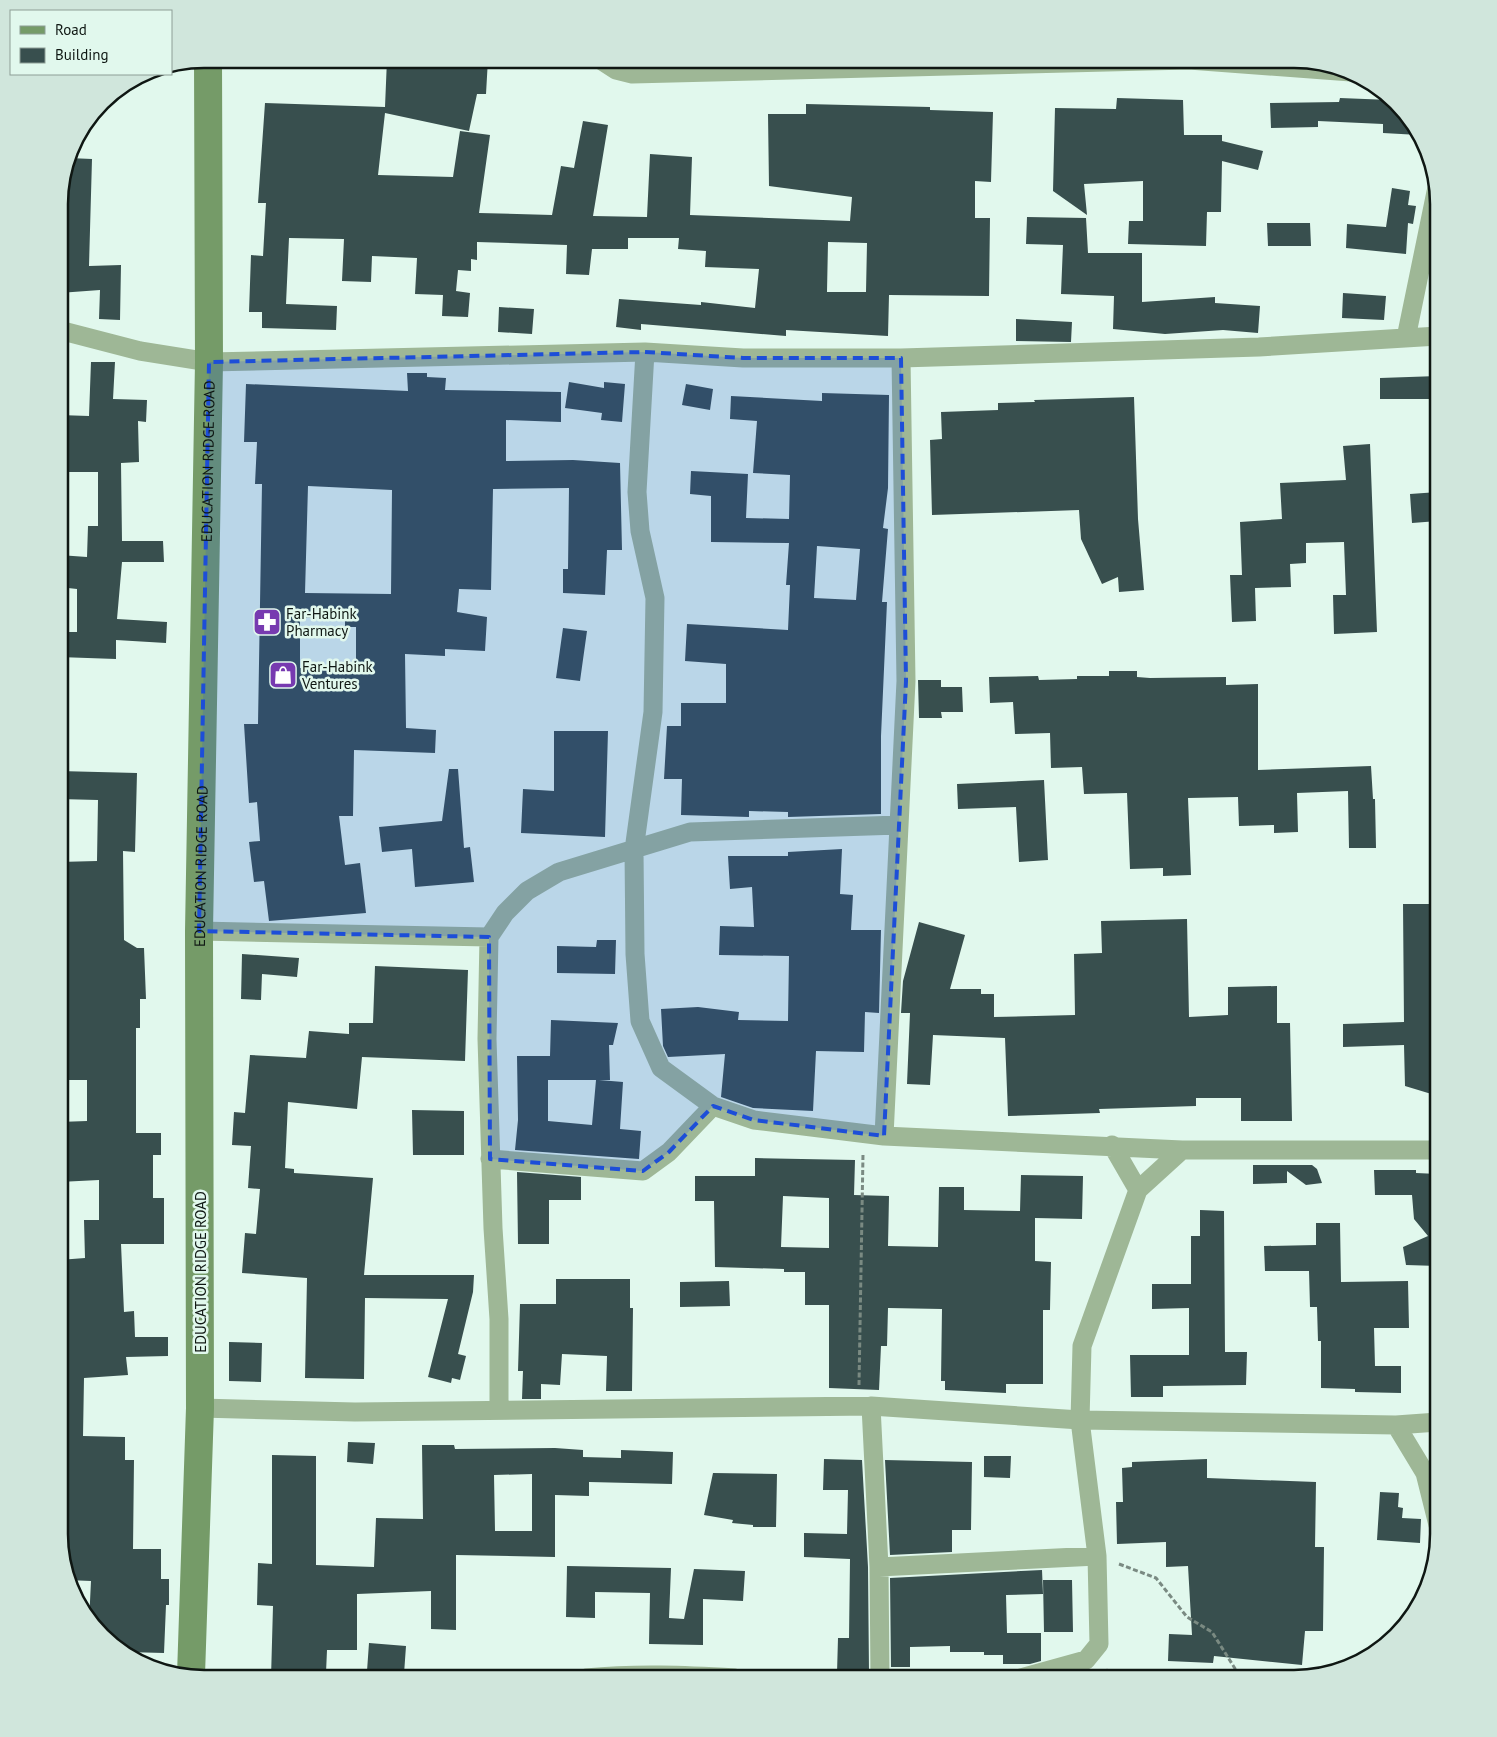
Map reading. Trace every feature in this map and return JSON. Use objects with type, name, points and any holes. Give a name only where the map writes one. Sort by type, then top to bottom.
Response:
[{"type":"main road","name":"EDUCATION RIDGE ROAD","points":[[191,1669],[200,1408],[199,931],[209,362],[208,67]]},
{"type":"street","points":[[612,67],[632,74],[886,68]]},
{"type":"street","points":[[1296,68],[1312,69]]},
{"type":"street","points":[[1406,338],[1430,221]]},
{"type":"street","points":[[68,332],[140,351],[209,362],[644,352],[743,358],[901,358],[1259,346],[1430,336]]},
{"type":"street","points":[[644,352],[637,492],[640,531],[654,598],[653,712],[634,850],[635,954],[640,1021],[661,1068],[713,1106],[754,1120],[884,1136],[1182,1150],[1430,1150]]},
{"type":"street","points":[[884,1136],[906,681],[901,358]]},
{"type":"street","points":[[499,1410],[499,1319],[490,1159],[489,937],[505,913],[526,891],[559,872],[690,832],[899,825]]},
{"type":"street","points":[[199,931],[489,937]]},
{"type":"street","points":[[490,1159],[643,1171],[670,1152],[713,1106]]},
{"type":"street","points":[[1112,1146],[1138,1190]]},
{"type":"street","points":[[1050,1670],[1086,1660],[1099,1644],[1097,1556],[1080,1420],[1082,1346],[1138,1190],[1182,1150]]},
{"type":"street","points":[[200,1408],[355,1412],[865,1406],[1080,1420],[1396,1425],[1430,1423]]},
{"type":"street","points":[[865,1406],[879,1567],[880,1670]]},
{"type":"street","points":[[1396,1425],[1424,1472],[1430,1495]]},
{"type":"street","points":[[879,1567],[1097,1556]]},
{"type":"path","points":[[864,1133],[865,1406]]},
{"type":"path","points":[[1097,1556],[1156,1578],[1187,1617],[1212,1632],[1236,1670]]},
{"type":"highlighted area","points":[[645,352],[743,358],[901,358],[906,681],[884,1136],[754,1120],[713,1106],[669,1152],[643,1171],[490,1159],[489,937],[199,931],[209,362]]},
{"type":"building","points":[[387,67],[488,67],[486,94],[477,94],[469,131],[385,113],[378,175],[453,177],[460,131],[490,135],[479,213],[552,215],[561,166],[574,168],[583,121],[608,125],[593,216],[647,217],[650,154],[692,157],[690,215],[850,221],[852,197],[769,186],[768,114],[806,114],[806,104],[930,107],[930,110],[993,112],[991,182],[975,181],[975,218],[990,218],[989,296],[889,295],[888,336],[786,330],[786,336],[641,324],[641,330],[616,327],[619,299],[701,305],[701,302],[755,308],[759,269],[705,267],[706,251],[678,249],[679,238],[628,238],[628,249],[592,249],[589,275],[566,274],[567,245],[477,242],[477,260],[471,259],[471,271],[458,270],[456,291],[470,293],[468,317],[442,316],[443,295],[415,294],[417,258],[372,256],[371,282],[342,281],[344,239],[289,238],[286,304],[337,306],[336,330],[262,328],[262,312],[249,312],[251,255],[263,256],[266,203],[258,203],[265,103],[385,107]],"holes":[[[828,242],[867,243],[866,292],[827,292]]]},
{"type":"building","points":[[1117,98],[1183,100],[1184,135],[1222,135],[1222,141],[1263,151],[1258,170],[1222,161],[1221,212],[1207,212],[1206,246],[1128,244],[1129,221],[1143,221],[1143,181],[1084,184],[1087,215],[1053,191],[1055,108],[1116,109]]},
{"type":"building","points":[[1340,98],[1381,100],[1390,107],[1410,134],[1383,133],[1383,124],[1318,121],[1318,127],[1271,128],[1270,103],[1339,102]]},
{"type":"building","points":[[76,158],[92,159],[89,266],[121,265],[120,320],[99,319],[100,290],[68,292],[68,195],[70,177]]},
{"type":"building","points":[[1392,188],[1410,191],[1408,205],[1416,206],[1413,224],[1408,223],[1406,254],[1346,248],[1347,224],[1386,227]]},
{"type":"building","points":[[1027,217],[1086,218],[1088,253],[1142,253],[1142,302],[1215,297],[1215,303],[1260,306],[1258,333],[1223,330],[1165,334],[1113,329],[1114,296],[1061,294],[1063,245],[1026,244]]},
{"type":"building","points":[[1267,223],[1310,223],[1311,246],[1268,246]]},
{"type":"building","points":[[1343,293],[1386,296],[1384,320],[1342,318]]},
{"type":"building","points":[[499,307],[534,309],[532,334],[498,332]]},
{"type":"building","points":[[1016,319],[1072,322],[1071,342],[1016,341]]},
{"type":"building","points":[[91,362],[115,362],[113,399],[147,400],[146,422],[138,421],[139,462],[121,463],[122,541],[163,541],[164,562],[122,562],[117,619],[167,622],[166,643],[116,640],[116,659],[68,657],[68,632],[77,632],[77,589],[68,588],[68,556],[87,557],[88,526],[98,526],[98,472],[68,472],[68,415],[89,416]]},
{"type":"building","points":[[407,373],[427,373],[427,377],[446,378],[445,390],[561,392],[561,422],[506,420],[506,461],[573,460],[620,463],[622,550],[607,550],[605,595],[563,593],[563,569],[568,569],[569,488],[493,489],[491,590],[459,589],[457,612],[487,617],[485,651],[445,649],[445,656],[405,654],[406,728],[436,730],[435,753],[354,750],[353,816],[339,816],[345,865],[360,863],[366,913],[269,921],[264,881],[254,882],[249,842],[260,841],[257,802],[249,803],[244,724],[258,724],[262,484],[255,484],[257,442],[244,442],[246,384],[408,391]],"holes":[[[308,486],[392,490],[391,594],[305,593]],[[300,618],[345,618],[345,627],[356,627],[356,669],[300,668]]]},
{"type":"building","points":[[1430,376],[1430,399],[1380,399],[1380,378]]},
{"type":"building","points":[[569,382],[604,388],[604,382],[625,384],[622,422],[601,420],[602,413],[565,408]]},
{"type":"building","points":[[686,384],[713,389],[710,410],[682,405]]},
{"type":"building","points":[[822,393],[889,395],[888,488],[883,528],[888,529],[882,602],[887,602],[881,736],[881,814],[788,817],[788,812],[749,811],[749,817],[681,815],[682,779],[664,779],[667,726],[681,726],[681,703],[726,703],[726,664],[685,661],[687,624],[788,630],[790,585],[786,585],[789,543],[711,542],[711,496],[690,494],[691,471],[748,474],[746,518],[789,519],[790,475],[753,473],[757,421],[730,419],[731,396],[822,401]],"holes":[[[817,546],[860,549],[856,600],[814,598]]]},
{"type":"building","points":[[1134,397],[1138,519],[1144,590],[1119,592],[1118,577],[1102,584],[1081,539],[1079,510],[932,515],[930,440],[942,439],[941,412],[998,410],[998,403],[1035,402],[1034,400]]},
{"type":"building","points":[[1370,444],[1377,632],[1334,634],[1333,595],[1346,595],[1344,542],[1306,543],[1306,563],[1290,564],[1291,587],[1255,588],[1256,621],[1232,622],[1230,575],[1242,575],[1240,522],[1282,519],[1280,483],[1346,480],[1343,446]]},
{"type":"building","points":[[1430,493],[1430,522],[1412,523],[1410,494]]},
{"type":"building","points":[[563,628],[587,631],[580,681],[556,678]]},
{"type":"building","points":[[1109,671],[1137,671],[1137,677],[1150,678],[1226,677],[1226,685],[1258,684],[1258,770],[1371,766],[1373,799],[1375,799],[1376,848],[1349,848],[1348,791],[1297,793],[1298,832],[1274,833],[1274,825],[1239,826],[1238,797],[1188,798],[1191,875],[1163,876],[1163,868],[1130,869],[1127,793],[1084,794],[1082,767],[1051,768],[1050,733],[1015,734],[1013,702],[990,703],[989,677],[1038,676],[1039,680],[1077,679],[1077,676],[1109,676]]},
{"type":"building","points":[[918,680],[941,680],[941,687],[962,687],[963,712],[941,712],[942,718],[919,718]]},
{"type":"building","points":[[554,731],[608,731],[605,837],[521,833],[523,789],[554,791]]},
{"type":"building","points":[[449,769],[458,769],[464,848],[470,847],[474,882],[415,887],[412,849],[382,852],[379,827],[442,821]]},
{"type":"building","points":[[68,771],[137,773],[135,852],[123,851],[124,940],[137,948],[144,948],[146,999],[140,999],[140,1028],[136,1028],[136,1133],[161,1133],[161,1155],[153,1155],[153,1198],[164,1198],[164,1244],[121,1244],[124,1312],[134,1311],[135,1337],[168,1337],[168,1356],[126,1357],[128,1375],[84,1378],[83,1436],[125,1437],[125,1460],[134,1460],[133,1549],[161,1549],[161,1579],[169,1579],[169,1605],[166,1605],[164,1653],[138,1652],[107,1630],[90,1607],[91,1581],[76,1580],[70,1560],[67,1533],[67,1259],[85,1258],[84,1220],[99,1220],[99,1180],[67,1182],[67,1122],[87,1121],[87,1080],[67,1080],[68,862],[97,861],[98,800],[68,799]]},
{"type":"building","points":[[1044,780],[1048,860],[1019,862],[1016,807],[958,809],[957,784]]},
{"type":"building","points":[[842,849],[840,894],[853,895],[851,930],[881,930],[879,1013],[865,1012],[864,1052],[816,1051],[813,1111],[753,1108],[721,1097],[725,1054],[668,1057],[663,1046],[661,1009],[698,1007],[739,1012],[738,1020],[788,1021],[789,956],[719,955],[720,926],[754,927],[752,887],[730,889],[728,856],[788,856],[788,852]]},
{"type":"building","points":[[1403,904],[1430,904],[1430,1094],[1405,1086],[1404,1045],[1343,1047],[1343,1024],[1404,1022]]},
{"type":"building","points":[[1187,919],[1189,1017],[1228,1015],[1228,987],[1277,986],[1277,1023],[1290,1023],[1292,1121],[1241,1121],[1241,1098],[1196,1098],[1196,1106],[1099,1109],[1100,1113],[1008,1116],[1005,1038],[933,1035],[930,1085],[907,1084],[910,1013],[901,1013],[903,981],[919,922],[965,935],[950,989],[981,989],[981,994],[994,994],[994,1017],[1075,1015],[1074,954],[1102,953],[1101,921]]},
{"type":"building","points":[[597,940],[616,940],[615,974],[557,973],[557,946],[596,947]]},
{"type":"building","points":[[242,954],[299,958],[297,977],[262,974],[261,1000],[241,999]]},
{"type":"building","points":[[375,966],[468,970],[465,1061],[362,1057],[357,1109],[288,1102],[285,1168],[294,1169],[294,1173],[373,1178],[364,1275],[474,1275],[473,1292],[458,1354],[466,1356],[460,1380],[452,1378],[451,1383],[428,1377],[448,1299],[365,1298],[364,1379],[305,1378],[307,1278],[242,1273],[245,1233],[256,1234],[260,1189],[248,1188],[251,1146],[232,1145],[234,1112],[245,1113],[250,1055],[306,1058],[309,1031],[349,1034],[349,1023],[373,1023]]},
{"type":"building","points":[[551,1020],[618,1023],[613,1045],[609,1045],[610,1080],[599,1080],[623,1082],[620,1129],[641,1131],[639,1159],[515,1150],[518,1120],[517,1056],[550,1056]],"holes":[[[548,1080],[596,1080],[592,1125],[548,1121]]]},
{"type":"building","points":[[412,1110],[464,1111],[464,1155],[413,1155]]},
{"type":"building","points":[[755,1158],[855,1160],[854,1195],[889,1196],[888,1246],[938,1247],[939,1187],[964,1187],[964,1210],[1020,1211],[1021,1175],[1083,1176],[1082,1219],[1035,1218],[1035,1261],[1051,1262],[1050,1310],[1043,1310],[1043,1384],[1006,1384],[1006,1393],[945,1390],[945,1381],[941,1381],[942,1309],[888,1308],[887,1346],[881,1346],[879,1390],[829,1388],[829,1305],[805,1305],[805,1272],[784,1272],[784,1269],[715,1267],[714,1201],[695,1201],[695,1176],[755,1176]],"holes":[[[783,1196],[829,1198],[829,1248],[781,1247]]]},
{"type":"building","points":[[1253,1165],[1312,1165],[1317,1169],[1322,1183],[1306,1185],[1287,1171],[1287,1183],[1253,1184]]},
{"type":"building","points":[[1374,1170],[1416,1170],[1416,1173],[1430,1174],[1430,1266],[1406,1265],[1403,1247],[1428,1236],[1414,1219],[1412,1195],[1375,1195]]},
{"type":"building","points":[[517,1172],[581,1177],[581,1200],[549,1200],[549,1244],[518,1244]]},
{"type":"building","points":[[1200,1210],[1224,1211],[1225,1352],[1247,1352],[1246,1385],[1163,1386],[1163,1397],[1131,1397],[1130,1355],[1189,1355],[1189,1308],[1152,1309],[1152,1284],[1191,1284],[1191,1236],[1200,1236]]},
{"type":"building","points":[[1316,1223],[1340,1223],[1341,1282],[1408,1281],[1409,1328],[1374,1328],[1375,1366],[1401,1366],[1401,1393],[1355,1392],[1355,1389],[1321,1388],[1321,1341],[1318,1341],[1317,1307],[1310,1307],[1309,1271],[1265,1271],[1264,1246],[1316,1245]]},
{"type":"building","points":[[556,1279],[630,1279],[630,1308],[633,1308],[632,1391],[606,1391],[607,1356],[562,1354],[560,1385],[541,1384],[541,1399],[522,1399],[523,1371],[518,1371],[520,1304],[556,1304]]},
{"type":"building","points":[[729,1281],[730,1306],[680,1307],[680,1282]]},
{"type":"building","points":[[229,1342],[262,1343],[261,1382],[229,1381]]},
{"type":"building","points":[[348,1442],[375,1443],[373,1464],[347,1462]]},
{"type":"building","points":[[422,1445],[454,1445],[455,1449],[555,1448],[583,1450],[583,1457],[621,1458],[621,1450],[673,1452],[672,1484],[589,1482],[589,1496],[555,1495],[555,1557],[456,1555],[456,1630],[431,1629],[431,1591],[357,1594],[357,1650],[327,1650],[326,1670],[271,1670],[273,1606],[257,1605],[258,1563],[272,1564],[272,1455],[316,1456],[316,1565],[374,1567],[376,1518],[423,1519]],"holes":[[[532,1474],[532,1531],[495,1531],[494,1475]]]},
{"type":"building","points":[[984,1456],[1011,1456],[1010,1478],[984,1477]]},
{"type":"building","points":[[824,1459],[862,1460],[868,1567],[869,1670],[837,1670],[838,1638],[849,1638],[850,1559],[804,1557],[804,1533],[847,1534],[848,1490],[823,1490]]},
{"type":"building","points":[[1207,1459],[1207,1478],[1316,1482],[1315,1547],[1324,1547],[1323,1631],[1305,1631],[1302,1665],[1214,1656],[1213,1663],[1168,1661],[1169,1634],[1192,1635],[1188,1566],[1166,1567],[1166,1542],[1117,1544],[1116,1502],[1123,1502],[1122,1468],[1132,1467],[1132,1462]]},
{"type":"building","points":[[885,1460],[972,1462],[971,1530],[952,1530],[952,1552],[890,1555]]},
{"type":"building","points":[[713,1473],[777,1474],[776,1527],[753,1527],[753,1525],[732,1523],[733,1520],[704,1515]]},
{"type":"building","points":[[1380,1492],[1399,1493],[1398,1507],[1403,1508],[1402,1518],[1421,1519],[1420,1543],[1377,1540]]},
{"type":"building","points":[[567,1566],[671,1568],[669,1618],[684,1619],[694,1569],[745,1571],[743,1601],[703,1599],[703,1645],[649,1644],[650,1593],[595,1592],[595,1618],[566,1617]]},
{"type":"building","points":[[1042,1570],[1043,1594],[1006,1595],[1007,1633],[1041,1633],[1041,1661],[1030,1664],[1003,1664],[1003,1655],[984,1655],[984,1652],[950,1652],[950,1646],[910,1647],[910,1667],[891,1667],[890,1578]]},
{"type":"building","points":[[1043,1580],[1072,1580],[1073,1632],[1044,1632]]},
{"type":"building","points":[[369,1643],[406,1646],[404,1670],[367,1670]]},
{"type":"place","name":"Far-Habink Pharmacy","points":[[267,622]]},
{"type":"place","name":"Far-Habink Ventures","points":[[283,675]]}]
